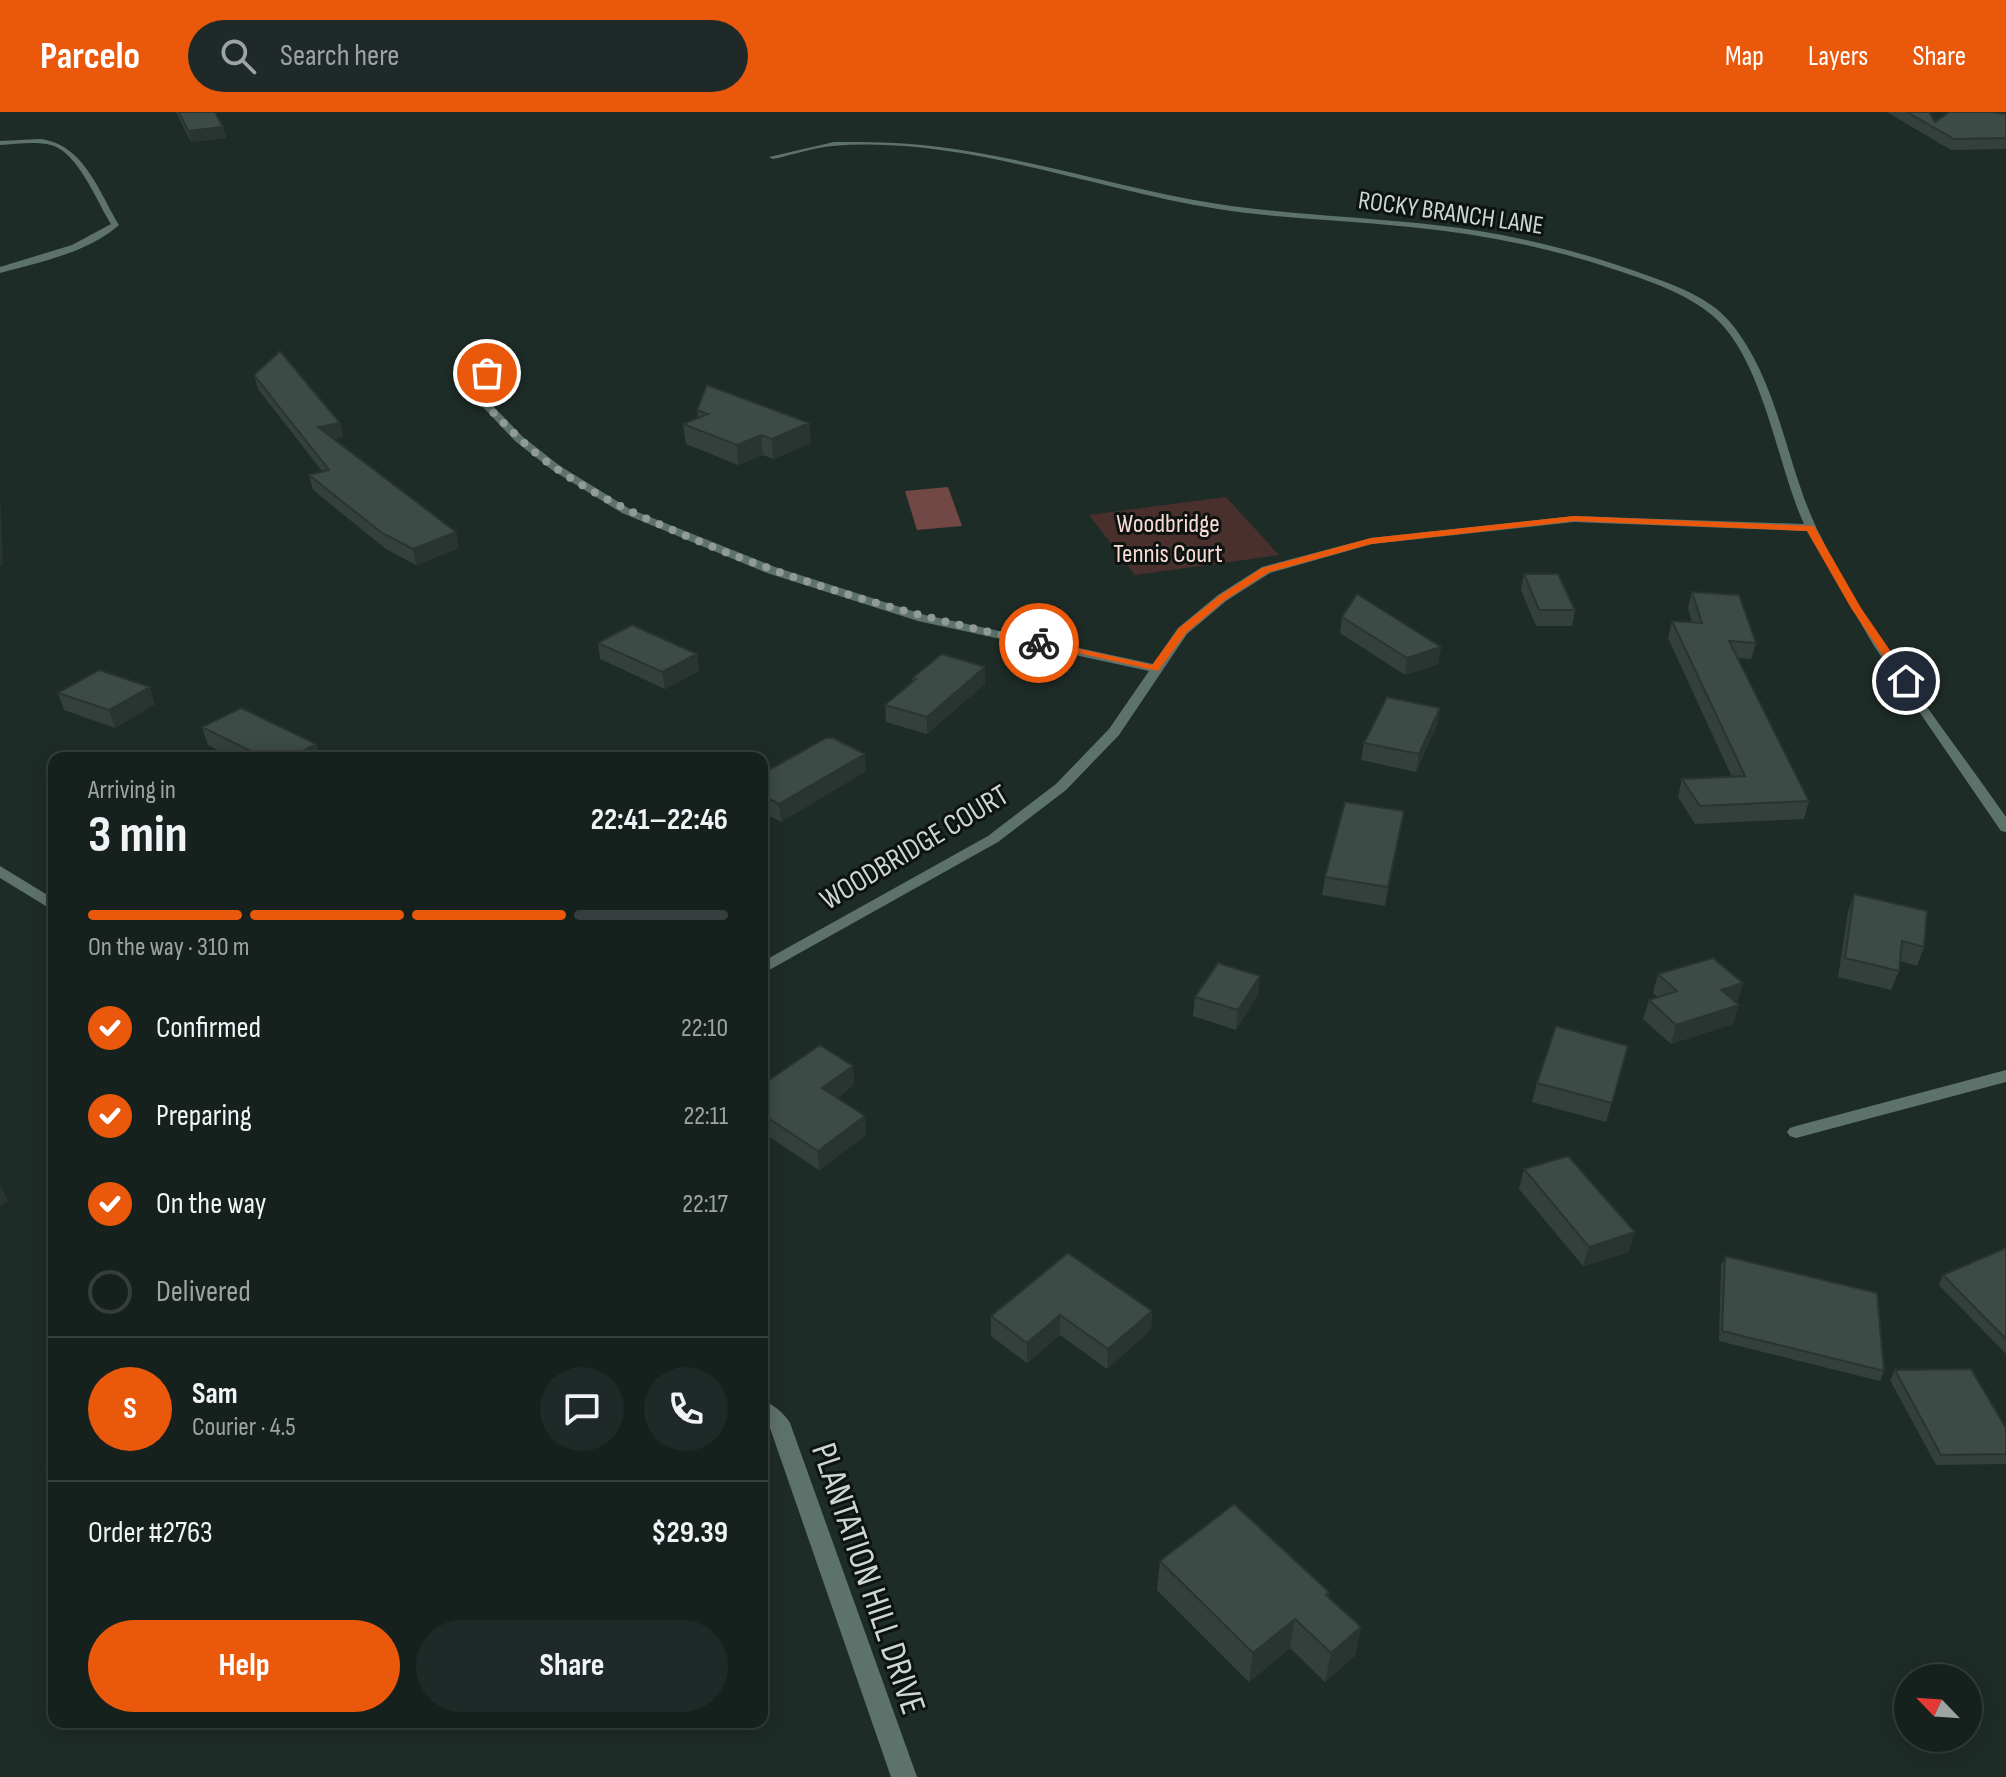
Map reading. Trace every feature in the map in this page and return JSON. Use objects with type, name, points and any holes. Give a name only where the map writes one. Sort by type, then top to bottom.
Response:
[{"type":"street","points":[[0,143],[29,141],[61,146],[75,161],[115,225],[84,244],[0,270]]},
{"type":"street","name":"ROCKY BRANCH LANE","points":[[773,157],[831,144],[895,145],[955,151],[1147,195],[1223,208],[1468,231],[1537,244],[1613,265],[1677,290],[1724,321],[1748,356],[1810,528],[1856,608],[2006,828]]},
{"type":"street","points":[[487,373],[485,404],[519,439],[556,468],[626,511],[771,570],[922,618],[1154,668]]},
{"type":"street","name":"WOODBRIDGE COURT","points":[[768,966],[993,839],[1061,787],[1114,732],[1154,668],[1182,631],[1222,598],[1266,570],[1371,541],[1574,519],[1810,528]]},
{"type":"street","points":[[0,871],[48,902]]},
{"type":"street","points":[[1796,1132],[2006,1076]]},
{"type":"street","name":"PLANTATION HILL DRIVE","points":[[768,1414],[779,1423],[904,1777]]},
{"type":"green space","name":"Woodbridge Tennis Court","points":[[1226,497],[1279,555],[1135,575],[1089,515]]},
{"type":"shaded area","points":[[948,487],[962,526],[917,530],[905,491]]},
{"type":"building","points":[[179,112],[215,112],[223,127],[188,131]]},
{"type":"building","points":[[1907,112],[1929,112],[1935,122],[1949,112],[2006,114],[2006,138],[1954,139]]},
{"type":"building","points":[[280,351],[340,423],[318,427],[456,532],[413,549],[382,533],[309,475],[329,470],[254,375]]},
{"type":"building","points":[[707,385],[809,423],[772,439],[761,435],[737,445],[683,424],[708,414],[697,410]]},
{"type":"building","points":[[1524,574],[1558,574],[1575,610],[1539,610]]},
{"type":"building","points":[[1692,592],[1739,595],[1756,643],[1729,641],[1809,801],[1700,806],[1682,779],[1745,776],[1672,621],[1702,623]]},
{"type":"building","points":[[1357,594],[1441,647],[1407,658],[1342,617]]},
{"type":"building","points":[[632,625],[697,654],[662,672],[598,643]]},
{"type":"building","points":[[942,654],[985,667],[927,717],[885,705],[916,679],[912,678]]},
{"type":"building","points":[[99,670],[150,687],[109,710],[58,693]]},
{"type":"building","points":[[1387,697],[1440,708],[1419,754],[1364,743]]},
{"type":"building","points":[[241,708],[316,744],[301,752],[253,752],[202,727]]},
{"type":"building","points":[[826,738],[833,738],[865,754],[779,804],[768,798],[768,771]]},
{"type":"building","points":[[1345,802],[1404,811],[1388,887],[1325,877]]},
{"type":"building","points":[[1854,894],[1927,911],[1924,947],[1902,941],[1899,971],[1845,958]]},
{"type":"building","points":[[1713,958],[1743,983],[1721,990],[1739,1005],[1676,1025],[1649,1000],[1677,991],[1658,974]]},
{"type":"building","points":[[1218,963],[1260,976],[1238,1010],[1195,997]]},
{"type":"building","points":[[1556,1026],[1628,1046],[1612,1103],[1537,1083]]},
{"type":"building","points":[[820,1045],[853,1066],[822,1088],[865,1116],[818,1151],[768,1118],[768,1081]]},
{"type":"building","points":[[1568,1156],[1635,1232],[1589,1247],[1524,1169]]},
{"type":"building","points":[[2006,1248],[2006,1339],[1943,1275]]},
{"type":"building","points":[[1068,1253],[1152,1311],[1108,1349],[1060,1315],[1027,1343],[991,1316]]},
{"type":"building","points":[[1725,1256],[1877,1293],[1884,1371],[1722,1331]]},
{"type":"building","points":[[1971,1369],[2006,1428],[2006,1454],[1941,1455],[1895,1370]]},
{"type":"building","points":[[1234,1504],[1329,1592],[1326,1595],[1361,1627],[1331,1653],[1295,1619],[1253,1653],[1160,1561]]},
{"type":"way so far","points":[[487,373],[485,404],[519,439],[556,468],[626,511],[771,570],[922,618],[1039,643]]},
{"type":"route","points":[[1039,643],[1154,668],[1182,631],[1222,598],[1266,570],[1371,541],[1574,519],[1810,528],[1856,608],[1906,681]]}]
